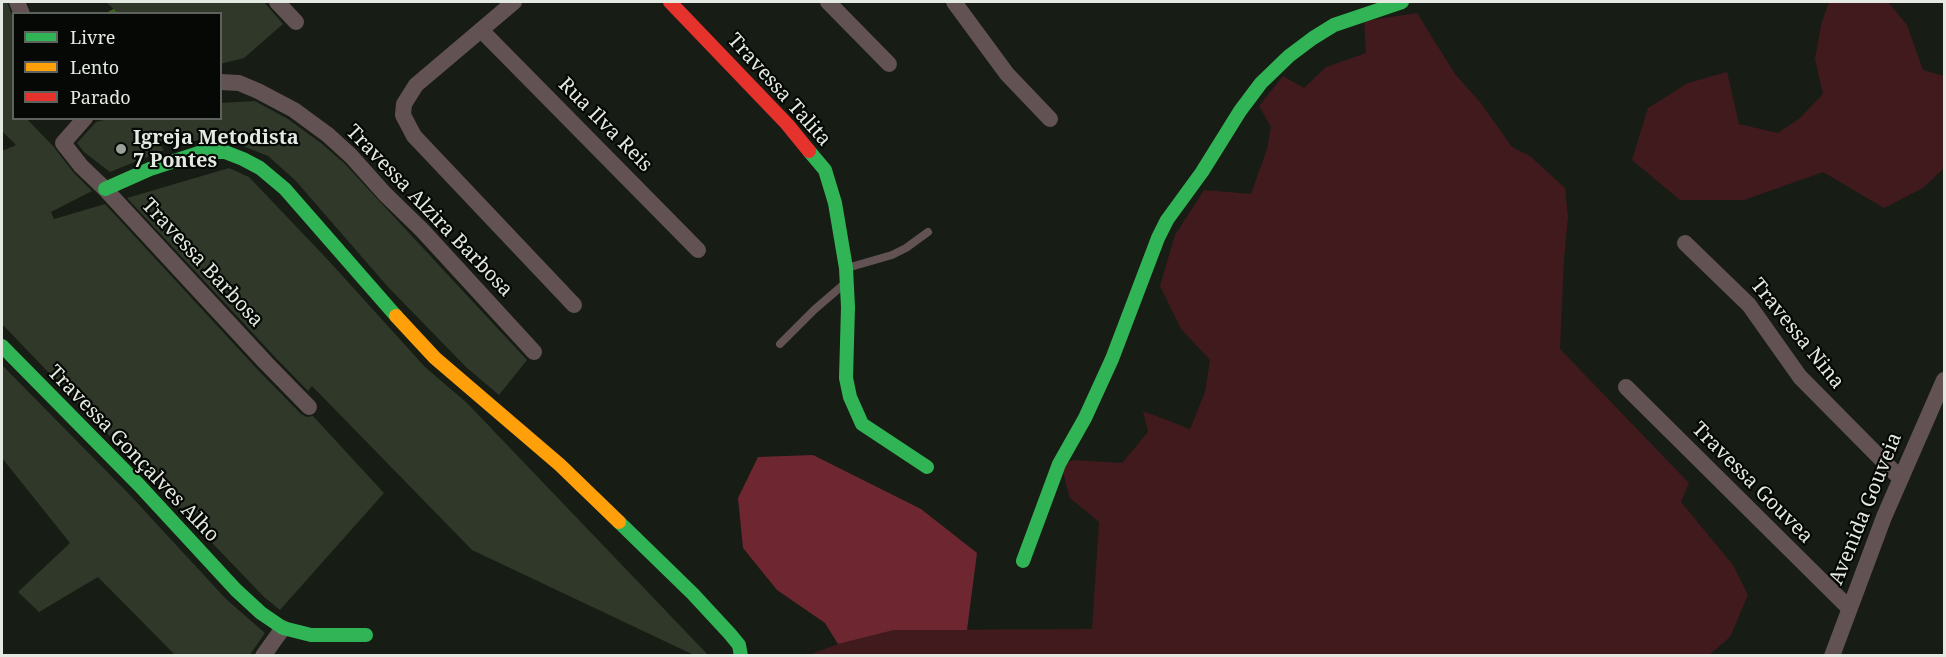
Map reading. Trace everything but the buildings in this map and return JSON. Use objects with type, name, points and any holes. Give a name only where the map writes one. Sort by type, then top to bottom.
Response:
[{"type":"street","points":[[277,2],[296,22]]},
{"type":"street","points":[[514,2],[416,85],[404,104],[403,115],[414,136],[574,305]]},
{"type":"street","name":"Travessa Talita","points":[[669,2],[787,124],[825,170],[835,202],[847,275],[846,378],[854,409],[862,424],[927,467]]},
{"type":"street","points":[[828,2],[889,64]]},
{"type":"street","points":[[954,2],[1007,74],[1050,119]]},
{"type":"street","points":[[1023,561],[1059,464],[1085,418],[1112,359],[1158,238],[1167,220],[1202,172],[1240,111],[1261,83],[1289,56],[1313,38],[1334,25],[1401,2]]},
{"type":"street","name":"Rua Ilva Reis","points":[[481,30],[698,250]]},
{"type":"street","name":"Travessa Alzira Barbosa","points":[[222,82],[239,83],[258,91],[294,110],[328,135],[423,230],[534,351]]},
{"type":"street","name":"Travessa Barbosa","points":[[83,120],[63,143],[81,166],[309,406]]},
{"type":"street","points":[[105,189],[202,152],[225,152],[260,168],[285,189],[435,358],[560,465],[693,594],[739,645],[741,656]]},
{"type":"street","name":"Travessa Nina","points":[[1685,243],[1749,305],[1800,377],[1900,478]]},
{"type":"street","name":"Travessa Gonçalves Alho","points":[[2,346],[139,485],[236,590],[261,613],[283,628]]},
{"type":"street","name":"Avenida Gouveia","points":[[1832,656],[1900,478],[1944,380]]},
{"type":"street","name":"Travessa Gouvea","points":[[1626,387],[1849,609]]},
{"type":"street","points":[[263,656],[283,628],[311,635],[366,635]]},
{"type":"lane","points":[[780,344],[847,275],[906,248],[928,232]]},
{"type":"shaded area","points":[[1829,2],[1888,2],[1907,25],[1923,70],[1944,76],[1944,168],[1923,188],[1884,208],[1823,172],[1744,200],[1680,200],[1632,160],[1648,108],[1688,83],[1727,72],[1739,124],[1778,133],[1800,118],[1823,94],[1815,59],[1821,25]]},
{"type":"shaded area","points":[[1417,13],[1455,74],[1480,102],[1512,147],[1530,156],[1565,188],[1568,217],[1560,349],[1689,483],[1681,502],[1733,565],[1748,595],[1730,637],[1709,655],[806,656],[838,644],[894,630],[1092,629],[1099,522],[1070,498],[1061,465],[1074,460],[1122,463],[1148,432],[1143,411],[1190,429],[1205,392],[1210,360],[1181,329],[1160,286],[1175,235],[1204,190],[1251,194],[1267,149],[1271,127],[1259,106],[1283,76],[1304,88],[1326,67],[1366,53],[1364,21]]},
{"type":"shaded area","points":[[813,455],[921,509],[977,553],[967,630],[894,630],[838,644],[825,623],[777,590],[743,548],[738,498],[758,457]]},
{"type":"waterway","points":[[112,12],[130,2]]},
{"type":"traffic: fast","points":[[1023,561],[1059,464],[1085,418],[1112,359],[1158,238],[1167,220],[1202,172],[1240,111],[1261,83],[1289,56],[1313,38],[1334,25],[1402,2]]},
{"type":"traffic: fast","points":[[809,151],[825,170],[835,203],[846,268],[848,307],[846,378],[850,397],[862,424],[927,467]]},
{"type":"traffic: fast","points":[[105,189],[150,169],[202,152],[225,152],[243,159],[260,168],[285,189],[396,316]]},
{"type":"traffic: fast","points":[[2,346],[139,485],[236,590],[261,613],[283,628],[311,635],[366,635]]},
{"type":"traffic: fast","points":[[619,522],[693,594],[730,634],[739,645],[741,656]]},
{"type":"traffic: slow","points":[[396,316],[435,358],[560,465],[619,522]]},
{"type":"traffic: jam","points":[[670,2],[787,124],[809,151]]},
{"type":"place","name":"Igreja Metodista 7 Pontes","points":[[121,149]]}]
